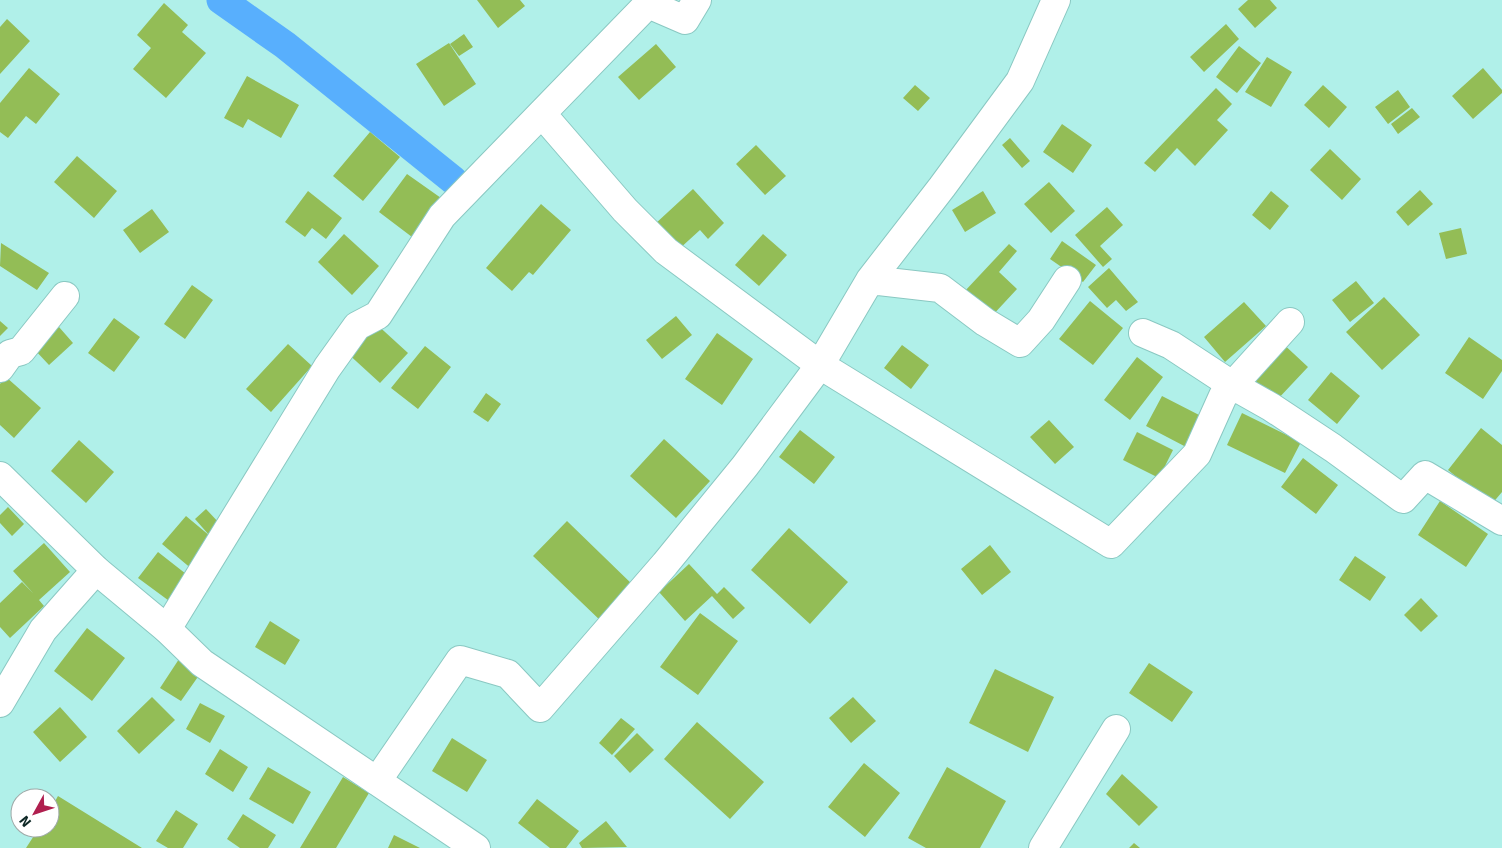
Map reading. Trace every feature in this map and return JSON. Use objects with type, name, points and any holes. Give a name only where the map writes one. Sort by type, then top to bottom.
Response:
[{"type":"street","points":[[168,630],[326,368],[357,326],[378,315],[442,216],[648,4],[685,20],[697,0]]},
{"type":"street","points":[[377,781],[460,660],[508,674],[540,708],[684,542],[745,466],[820,365],[870,280],[942,187],[1020,81],[1056,0]]},
{"type":"street","points":[[542,114],[624,210],[666,250],[820,365],[1111,544],[1196,454],[1223,396],[1290,322]]},
{"type":"street","points":[[870,280],[940,288],[985,322],[1020,343],[1041,320],[1067,280]]},
{"type":"street","points":[[0,368],[10,354],[20,351],[65,296]]},
{"type":"street","points":[[1143,333],[1171,345],[1232,385],[1271,407],[1333,448],[1403,499],[1425,475],[1502,521]]},
{"type":"street","points":[[0,476],[96,570],[168,630],[202,663],[476,848]]},
{"type":"street","points":[[0,703],[43,630],[96,570]]},
{"type":"street","points":[[1043,848],[1116,729]]},
{"type":"building","points":[[477,0],[520,0],[525,6],[498,28]]},
{"type":"building","points":[[1248,0],[1270,0],[1277,8],[1255,28],[1238,9]]},
{"type":"building","points":[[164,3],[188,25],[182,32],[206,53],[166,98],[133,69],[151,48],[137,35]]},
{"type":"building","points":[[7,19],[30,41],[0,74],[0,27]]},
{"type":"building","points":[[1226,24],[1239,39],[1204,72],[1190,57]]},
{"type":"building","points":[[464,34],[473,47],[459,56],[450,44]]},
{"type":"building","points":[[449,43],[476,84],[444,106],[416,64]]},
{"type":"building","points":[[656,44],[676,67],[639,100],[618,77]]},
{"type":"building","points":[[1239,46],[1261,63],[1237,93],[1216,77]]},
{"type":"building","points":[[1267,57],[1292,72],[1271,107],[1245,92]]},
{"type":"building","points":[[29,68],[60,94],[36,124],[26,116],[8,138],[0,132],[0,103]]},
{"type":"building","points":[[1483,68],[1502,90],[1502,93],[1473,119],[1452,96]]},
{"type":"building","points":[[247,76],[299,105],[281,138],[248,119],[243,128],[224,118]]},
{"type":"building","points":[[915,85],[930,98],[918,111],[903,98]]},
{"type":"building","points":[[1323,85],[1347,107],[1329,128],[1304,105]]},
{"type":"building","points":[[1216,88],[1232,104],[1217,120],[1228,130],[1195,166],[1177,148],[1155,172],[1144,163]]},
{"type":"building","points":[[1398,90],[1410,107],[1388,124],[1375,107]]},
{"type":"building","points":[[1412,108],[1420,117],[1398,134],[1391,124]]},
{"type":"building","points":[[1062,124],[1092,145],[1073,173],[1043,152]]},
{"type":"building","points":[[370,132],[400,157],[363,201],[333,176]]},
{"type":"building","points":[[1010,138],[1030,161],[1022,168],[1002,145]]},
{"type":"building","points":[[756,145],[786,176],[765,195],[736,164]]},
{"type":"building","points":[[1330,149],[1361,179],[1342,200],[1310,170]]},
{"type":"building","points":[[77,156],[117,191],[94,218],[54,182]]},
{"type":"building","points":[[407,174],[441,198],[412,237],[379,212]]},
{"type":"building","points":[[1049,182],[1075,211],[1051,233],[1024,204]]},
{"type":"building","points":[[693,189],[724,223],[708,239],[700,230],[678,250],[655,224]]},
{"type":"building","points":[[1420,190],[1433,204],[1408,226],[1396,212]]},
{"type":"building","points":[[308,191],[342,218],[326,239],[312,228],[305,237],[285,222]]},
{"type":"building","points":[[983,191],[996,213],[965,232],[952,210]]},
{"type":"building","points":[[1271,191],[1289,206],[1270,230],[1252,215]]},
{"type":"building","points":[[541,204],[571,230],[533,275],[529,272],[512,291],[486,268]]},
{"type":"building","points":[[1107,207],[1123,225],[1100,246],[1112,259],[1103,267],[1075,235]]},
{"type":"building","points":[[152,209],[169,232],[140,253],[123,230]]},
{"type":"building","points":[[1461,228],[1467,254],[1446,259],[1439,233]]},
{"type":"building","points":[[344,234],[379,266],[352,295],[318,262]]},
{"type":"building","points":[[763,234],[787,255],[759,286],[735,265]]},
{"type":"building","points":[[1062,241],[1096,265],[1083,282],[1050,259]]},
{"type":"building","points":[[1,243],[49,273],[37,290],[0,266]]},
{"type":"building","points":[[1009,244],[1017,251],[999,272],[1017,289],[991,317],[964,292]]},
{"type":"building","points":[[1109,268],[1138,302],[1126,311],[1116,300],[1107,308],[1088,287]]},
{"type":"building","points":[[1356,281],[1374,303],[1350,322],[1332,300]]},
{"type":"building","points":[[192,285],[213,300],[185,339],[164,324]]},
{"type":"building","points":[[1384,297],[1420,335],[1382,370],[1346,332]]},
{"type":"building","points":[[1090,301],[1123,328],[1093,365],[1059,339]]},
{"type":"building","points":[[1244,302],[1266,326],[1225,362],[1204,337]]},
{"type":"building","points":[[676,316],[692,335],[662,359],[646,340]]},
{"type":"building","points":[[114,318],[140,337],[114,372],[88,353]]},
{"type":"building","points":[[0,321],[8,328],[0,336]]},
{"type":"building","points":[[373,321],[408,353],[380,383],[345,351]]},
{"type":"building","points":[[59,327],[73,343],[49,365],[34,349]]},
{"type":"building","points":[[717,333],[753,359],[722,405],[685,379]]},
{"type":"building","points":[[1469,337],[1502,360],[1502,371],[1483,399],[1445,373]]},
{"type":"building","points":[[1279,340],[1308,367],[1276,401],[1248,374]]},
{"type":"building","points":[[288,344],[312,366],[271,412],[246,389]]},
{"type":"building","points":[[902,345],[929,365],[911,389],[884,368]]},
{"type":"building","points":[[425,346],[451,367],[418,409],[391,388]]},
{"type":"building","points":[[1137,357],[1163,377],[1130,420],[1104,400]]},
{"type":"building","points":[[1331,372],[1360,396],[1337,424],[1308,400]]},
{"type":"building","points":[[6,377],[41,408],[14,438],[0,425],[0,384]]},
{"type":"building","points":[[486,393],[501,404],[488,422],[473,412]]},
{"type":"building","points":[[1162,396],[1203,417],[1188,448],[1146,426]]},
{"type":"building","points":[[1242,413],[1301,442],[1285,473],[1227,445]]},
{"type":"building","points":[[1049,420],[1074,447],[1055,464],[1030,437]]},
{"type":"building","points":[[1481,428],[1502,445],[1502,492],[1491,505],[1448,470]]},
{"type":"building","points":[[800,430],[835,457],[814,484],[779,457]]},
{"type":"building","points":[[1137,432],[1173,450],[1159,478],[1123,460]]},
{"type":"building","points":[[664,439],[710,481],[676,518],[630,476]]},
{"type":"building","points":[[79,440],[114,472],[86,503],[51,471]]},
{"type":"building","points":[[1303,458],[1338,485],[1316,514],[1281,487]]},
{"type":"building","points":[[1440,501],[1488,534],[1466,567],[1418,535]]},
{"type":"building","points":[[8,507],[24,524],[12,536],[0,523],[0,515]]},
{"type":"building","points":[[206,509],[221,525],[209,535],[195,519]]},
{"type":"building","points":[[186,516],[216,541],[193,570],[162,544]]},
{"type":"building","points":[[567,521],[636,588],[603,623],[533,556]]},
{"type":"building","points":[[789,528],[848,582],[810,624],[751,570]]},
{"type":"building","points":[[44,543],[70,572],[39,600],[44,606],[10,638],[0,627],[0,603],[22,582],[33,593],[13,571]]},
{"type":"building","points":[[990,545],[1011,572],[982,595],[961,569]]},
{"type":"building","points":[[158,552],[195,581],[176,606],[138,578]]},
{"type":"building","points":[[1355,556],[1386,577],[1370,601],[1339,580]]},
{"type":"building","points":[[689,564],[717,594],[724,587],[745,608],[733,619],[712,596],[685,621],[659,592]]},
{"type":"building","points":[[1421,598],[1438,616],[1421,632],[1404,615]]},
{"type":"building","points":[[700,613],[738,641],[698,695],[660,667]]},
{"type":"building","points":[[270,621],[300,640],[285,665],[255,647]]},
{"type":"building","points":[[87,628],[125,658],[92,701],[54,671]]},
{"type":"building","points":[[181,656],[202,671],[181,701],[160,688]]},
{"type":"building","points":[[1149,663],[1193,692],[1172,722],[1129,693]]},
{"type":"building","points":[[995,669],[1054,697],[1028,752],[969,723]]},
{"type":"building","points":[[152,697],[175,720],[139,754],[117,731]]},
{"type":"building","points":[[853,697],[876,721],[851,743],[829,718]]},
{"type":"building","points":[[200,703],[225,716],[210,743],[186,729]]},
{"type":"building","points":[[60,707],[87,737],[60,762],[33,732]]},
{"type":"building","points":[[621,718],[635,729],[612,755],[599,743]]},
{"type":"building","points":[[697,722],[764,782],[730,819],[664,759]]},
{"type":"building","points":[[637,733],[654,750],[630,773],[614,756]]},
{"type":"building","points":[[452,738],[487,760],[467,792],[432,771]]},
{"type":"building","points":[[220,749],[248,767],[233,792],[205,774]]},
{"type":"building","points":[[864,763],[900,793],[865,837],[828,807]]},
{"type":"building","points":[[268,767],[311,792],[293,824],[249,799]]},
{"type":"building","points":[[947,767],[1006,801],[980,848],[926,848],[908,838]]},
{"type":"building","points":[[1122,774],[1158,807],[1139,826],[1106,794]]},
{"type":"building","points":[[343,777],[369,793],[336,848],[300,848]]},
{"type":"building","points":[[60,797],[142,848],[26,848],[32,838],[60,838]]},
{"type":"building","points":[[537,799],[579,831],[566,848],[550,848],[518,823]]},
{"type":"building","points":[[176,810],[198,824],[183,848],[168,848],[156,841]]},
{"type":"building","points":[[243,814],[276,835],[268,848],[240,848],[227,839]]},
{"type":"building","points":[[606,821],[627,847],[582,848],[579,843]]},
{"type":"building","points":[[394,835],[420,848],[388,848]]},
{"type":"building","points":[[1134,843],[1140,848],[1129,848]]},
{"type":"waterway","points":[[221,0],[285,45],[453,180]]}]
